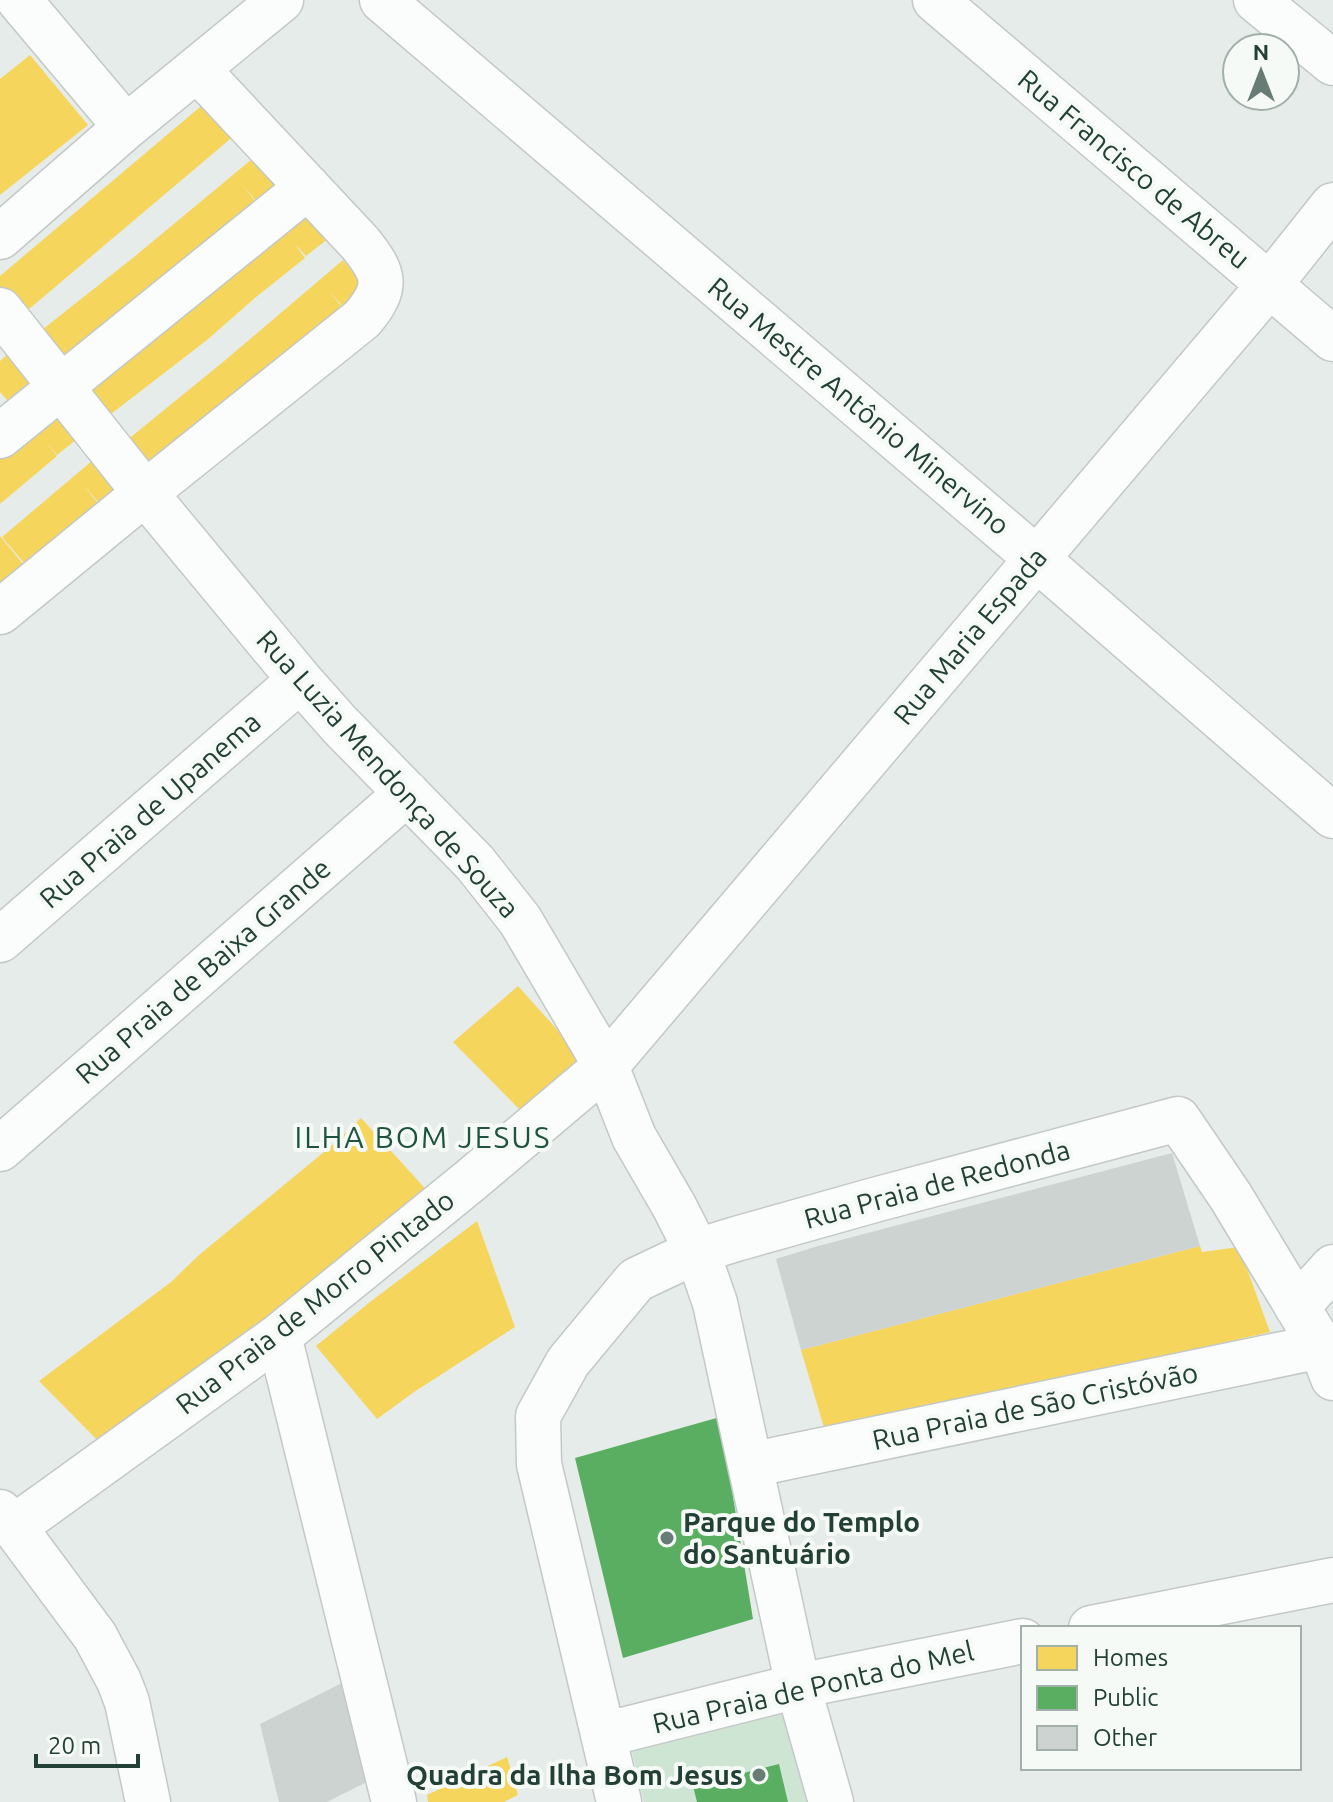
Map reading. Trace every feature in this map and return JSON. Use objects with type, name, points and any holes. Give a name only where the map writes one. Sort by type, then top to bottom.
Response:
[{"type":"street","points":[[19,0],[126,127]]},
{"type":"street","points":[[0,237],[197,69],[234,14],[281,0]]},
{"type":"street","name":"Rua Mestre Antônio Minervino","points":[[382,0],[1333,816]]},
{"type":"street","name":"Rua Francisco de Abreu","points":[[935,0],[1333,339]]},
{"type":"street","points":[[1256,0],[1333,63]]},
{"type":"street","points":[[0,612],[362,319],[377,302],[381,288],[380,274],[374,261],[197,69]]},
{"type":"street","points":[[0,436],[308,187]]},
{"type":"street","name":"Rua Maria Espada","points":[[606,1066],[1270,284],[1333,205]]},
{"type":"street","name":"Rua Luzia Mendonça de Souza","points":[[0,310],[145,493],[300,680],[475,863],[520,920],[606,1066],[634,1137],[697,1251],[715,1303],[798,1686],[831,1802]]},
{"type":"street","name":"Rua Praia de Upanema","points":[[0,940],[300,680]]},
{"type":"street","name":"Rua Praia de Baixa Grande","points":[[0,1149],[407,793]]},
{"type":"street","name":"Rua Praia de Morro Pintado","points":[[7,1519],[279,1336],[606,1066]]},
{"type":"street","name":"Rua Praia de Redonda","points":[[619,1802],[539,1464],[538,1416],[568,1362],[636,1280],[697,1251],[1178,1119],[1231,1197],[1297,1307]]},
{"type":"street","points":[[1327,1362],[1297,1307],[1333,1267]]},
{"type":"street","points":[[279,1336],[394,1802]]},
{"type":"street","name":"Rua Praia de São Cristóvão","points":[[750,1465],[1327,1362]]},
{"type":"street","points":[[7,1519],[95,1636],[119,1681],[127,1702],[148,1802]]},
{"type":"street","points":[[1101,1626],[1333,1580]]},
{"type":"street","name":"Rua Praia de Ponta do Mel","points":[[603,1735],[798,1686],[1021,1641]]},
{"type":"green space","points":[[787,1713],[812,1802],[644,1802],[632,1752]]},
{"type":"building: Homes","points":[[30,55],[88,125],[0,195],[0,79]]},
{"type":"building: Homes","points":[[213,96],[242,129],[22,315],[0,288],[0,276]]},
{"type":"building: Homes","points":[[257,155],[284,188],[261,207],[242,184],[261,209],[62,368],[33,337]]},
{"type":"building: Homes","points":[[301,205],[329,238],[306,256],[295,244],[305,258],[207,340],[107,417],[78,386]]},
{"type":"building: Homes","points":[[343,260],[371,293],[348,312],[328,290],[347,313],[154,471],[126,441]]},
{"type":"building: Homes","points":[[8,354],[36,387],[12,406],[0,392],[0,361]]},
{"type":"building: Homes","points":[[54,403],[81,436],[57,455],[44,439],[57,456],[0,504],[0,448]]},
{"type":"building: Homes","points":[[99,455],[127,488],[103,507],[83,485],[102,508],[30,570],[2,537]]},
{"type":"building: Homes","points":[[0,536],[29,571],[0,595]]},
{"type":"building: Homes","points":[[518,986],[588,1064],[525,1115],[453,1042]]},
{"type":"building: Homes","points":[[361,1118],[432,1196],[106,1449],[39,1381],[171,1282]]},
{"type":"building: Homes","points":[[477,1221],[515,1327],[377,1419],[316,1346]]},
{"type":"building: Homes","points":[[1200,1246],[1202,1252],[1239,1247],[1270,1332],[828,1441],[801,1350]]},
{"type":"building: Homes","points":[[507,1757],[518,1795],[504,1802],[428,1802],[427,1795]]},
{"type":"building: Public","name":"Parque do Templo do Santuário","points":[[720,1417],[753,1619],[623,1658],[575,1458]]},
{"type":"building: Public","name":"Quadra da Ilha Bom Jesus","points":[[779,1764],[788,1802],[697,1802],[693,1786]]},
{"type":"building: Other","points":[[1172,1153],[1200,1246],[801,1350],[776,1259]]},
{"type":"building: Other","points":[[346,1681],[371,1780],[327,1802],[279,1802],[260,1724]]},
{"type":"place","name":"Parque do Templo do Santuário","points":[[667,1538]]},
{"type":"place","name":"Quadra da Ilha Bom Jesus","points":[[759,1775]]},
{"type":"district","name":"ILHA BOM JESUS","points":[[423,1138]]}]
